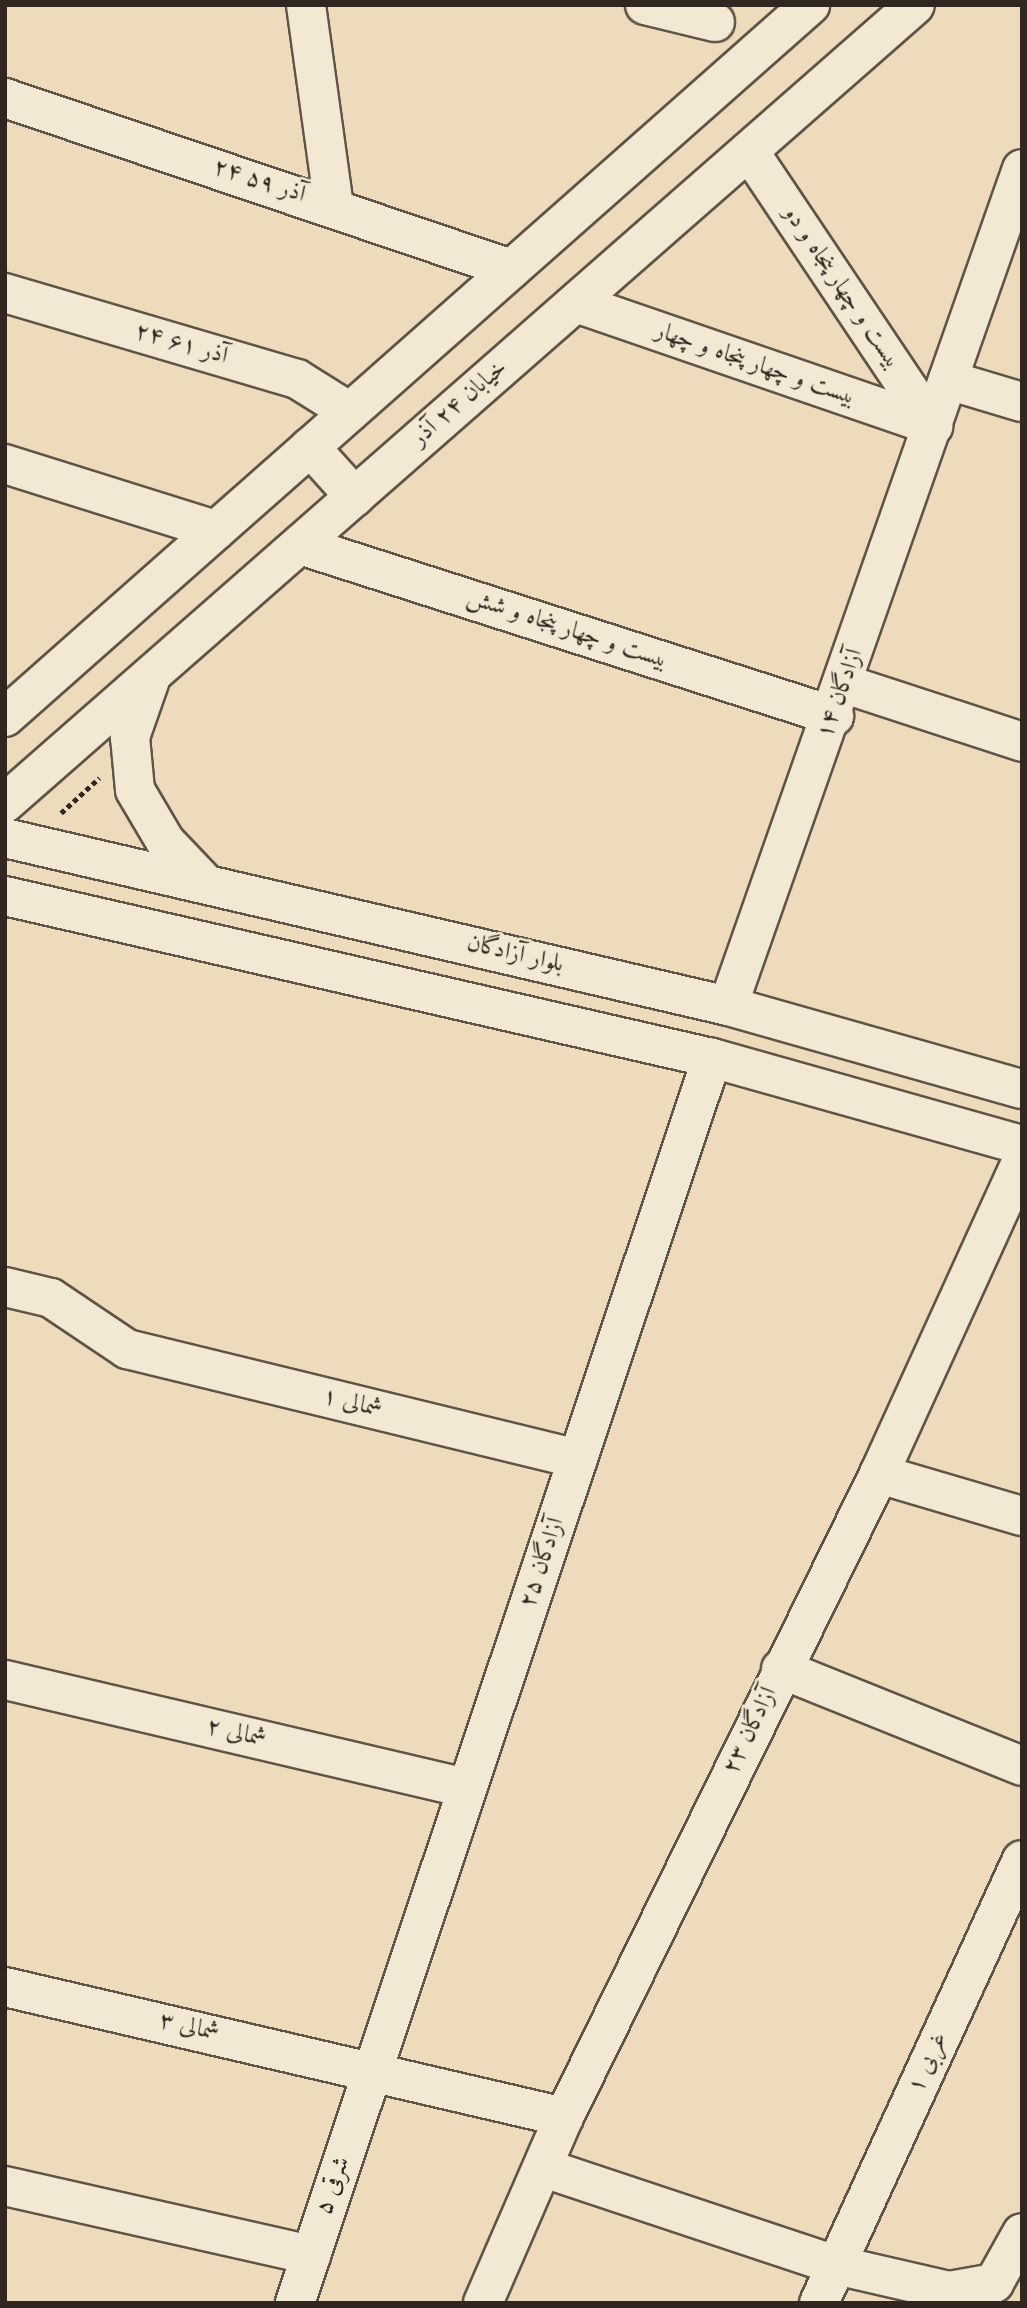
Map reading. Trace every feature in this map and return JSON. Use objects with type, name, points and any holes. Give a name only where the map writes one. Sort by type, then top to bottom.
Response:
[{"type":"street","points":[[306,5],[334,207]]},
{"type":"street","points":[[645,5],[711,13],[745,63]]},
{"type":"street","points":[[5,717],[810,5]]},
{"type":"street","name":"خیابان ۲۴ آذر","points":[[5,803],[915,5]]},
{"type":"street","name":"۲۴ آذر ۵۹","points":[[5,98],[511,269]]},
{"type":"street","name":"بیست و چهار پنجاه و دو","points":[[749,151],[933,426]]},
{"type":"street","name":"آزادگان ۱۴","points":[[728,1006],[839,700],[1022,169]]},
{"type":"street","name":"۲۴ آذر ۶۱","points":[[5,293],[297,379],[350,412]]},
{"type":"street","name":"بیست و چهار پنجاه و چهار","points":[[576,303],[933,426]]},
{"type":"street","points":[[948,380],[1022,402]]},
{"type":"street","points":[[310,447],[355,497]]},
{"type":"street","points":[[5,464],[216,530]]},
{"type":"street","name":"بیست و چهار پنجاه و شش","points":[[300,545],[839,700],[1022,742]]},
{"type":"street","points":[[151,676],[130,737],[135,790],[165,841],[204,882]]},
{"type":"street","name":"بلوار آزادگان","points":[[5,838],[204,882],[728,1006],[1022,1089]]},
{"type":"street","points":[[5,896],[712,1058],[1022,1145]]},
{"type":"street","name":"آزادگان ۲۵","points":[[374,2068],[712,1058]]},
{"type":"street","name":"آزادگان ۲۳","points":[[483,2303],[564,2117],[781,1669],[879,1474],[1022,1160]]},
{"type":"street","name":"۱ شمالی","points":[[5,1287],[51,1298],[127,1349],[578,1460]]},
{"type":"street","points":[[879,1474],[1022,1516]]},
{"type":"street","points":[[781,1669],[1022,1766]]},
{"type":"street","name":"۲ شمالی","points":[[5,1680],[467,1788]]},
{"type":"street","name":"۱ غربی","points":[[819,2303],[1022,1860]]},
{"type":"street","name":"۳ شمالی","points":[[5,1987],[374,2068],[564,2117]]},
{"type":"street","name":"شرقی ۵","points":[[295,2303],[374,2068]]},
{"type":"street","points":[[544,2168],[836,2265],[949,2291],[994,2283],[1022,2233]]},
{"type":"street","points":[[5,2186],[311,2255]]}]
